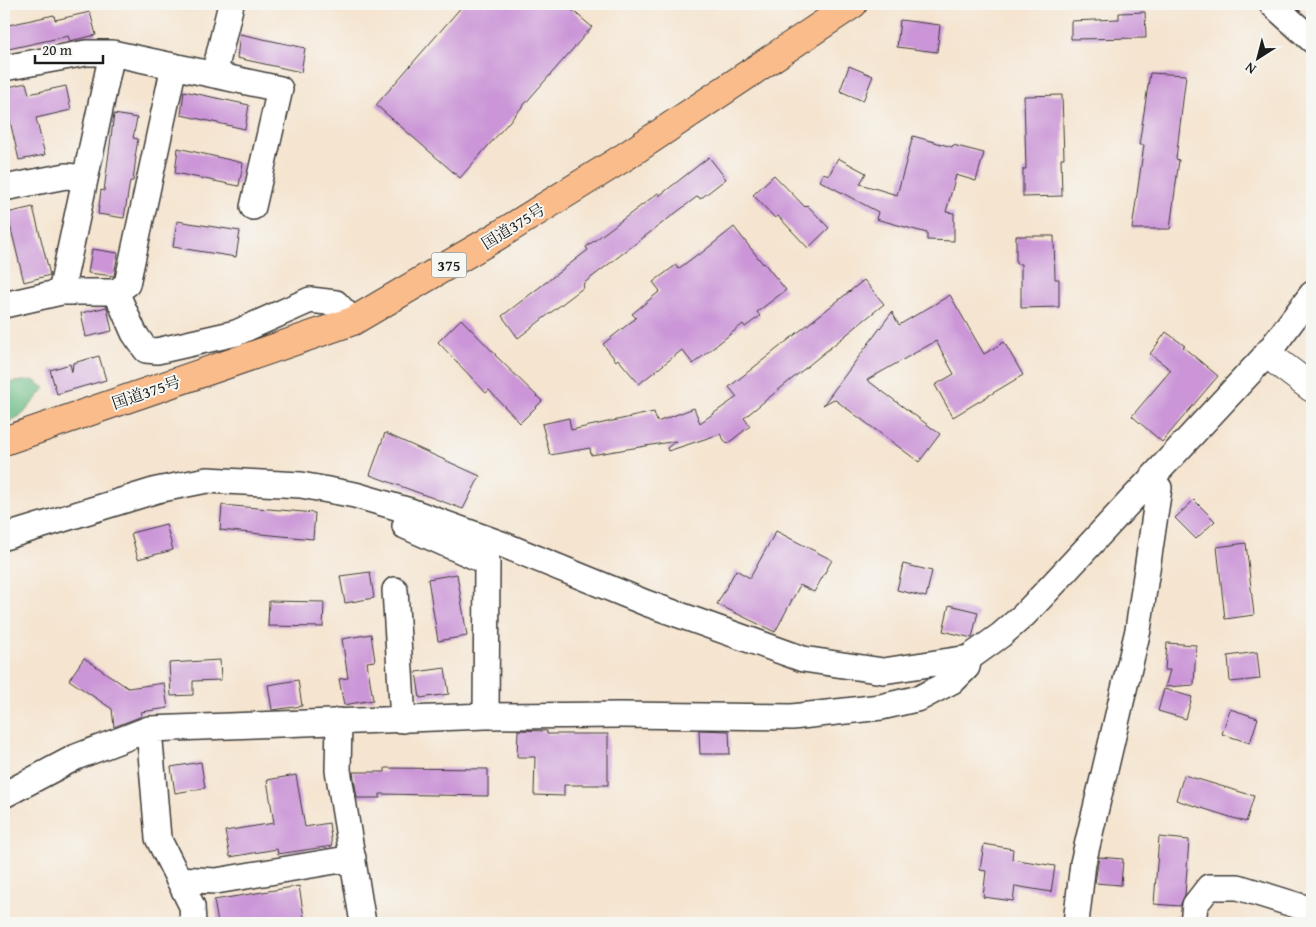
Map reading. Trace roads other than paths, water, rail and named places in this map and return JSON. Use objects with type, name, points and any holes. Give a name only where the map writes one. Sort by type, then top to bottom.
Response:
[{"type":"highway","name":"国道375号","points":[[4,441],[354,321],[499,235],[626,156],[853,4]]},
{"type":"street","points":[[214,75],[231,4]]},
{"type":"street","points":[[1272,4],[1312,40]]},
{"type":"street","points":[[4,68],[86,53],[112,53],[280,89],[253,207]]},
{"type":"street","points":[[61,292],[112,53]]},
{"type":"street","points":[[4,305],[61,292],[116,292],[127,284],[174,66]]},
{"type":"street","points":[[4,188],[66,176],[84,178]]},
{"type":"street","points":[[116,292],[134,333],[146,350],[157,351],[236,333],[310,300],[336,303],[354,321]]},
{"type":"street","points":[[4,537],[157,490],[207,480],[301,485],[355,495],[410,511],[504,545],[646,603],[803,659],[883,671],[969,658],[1001,635],[1024,615],[1267,354],[1312,294]]},
{"type":"street","points":[[1267,354],[1312,388]]},
{"type":"street","points":[[1076,923],[1083,863],[1138,630],[1160,488],[1150,480]]},
{"type":"street","points":[[410,511],[405,526],[487,562],[486,716]]},
{"type":"street","points":[[395,590],[403,720]]},
{"type":"street","points":[[4,796],[76,757],[148,729],[486,716],[792,717],[881,707],[920,698],[954,680],[967,667],[969,658]]},
{"type":"street","points":[[339,721],[338,770],[363,923]]},
{"type":"street","points":[[148,729],[158,838],[192,906],[193,923]]},
{"type":"street","points":[[178,879],[216,881],[353,858]]},
{"type":"street","points":[[1193,923],[1195,905],[1209,887],[1238,887],[1312,910]]}]
